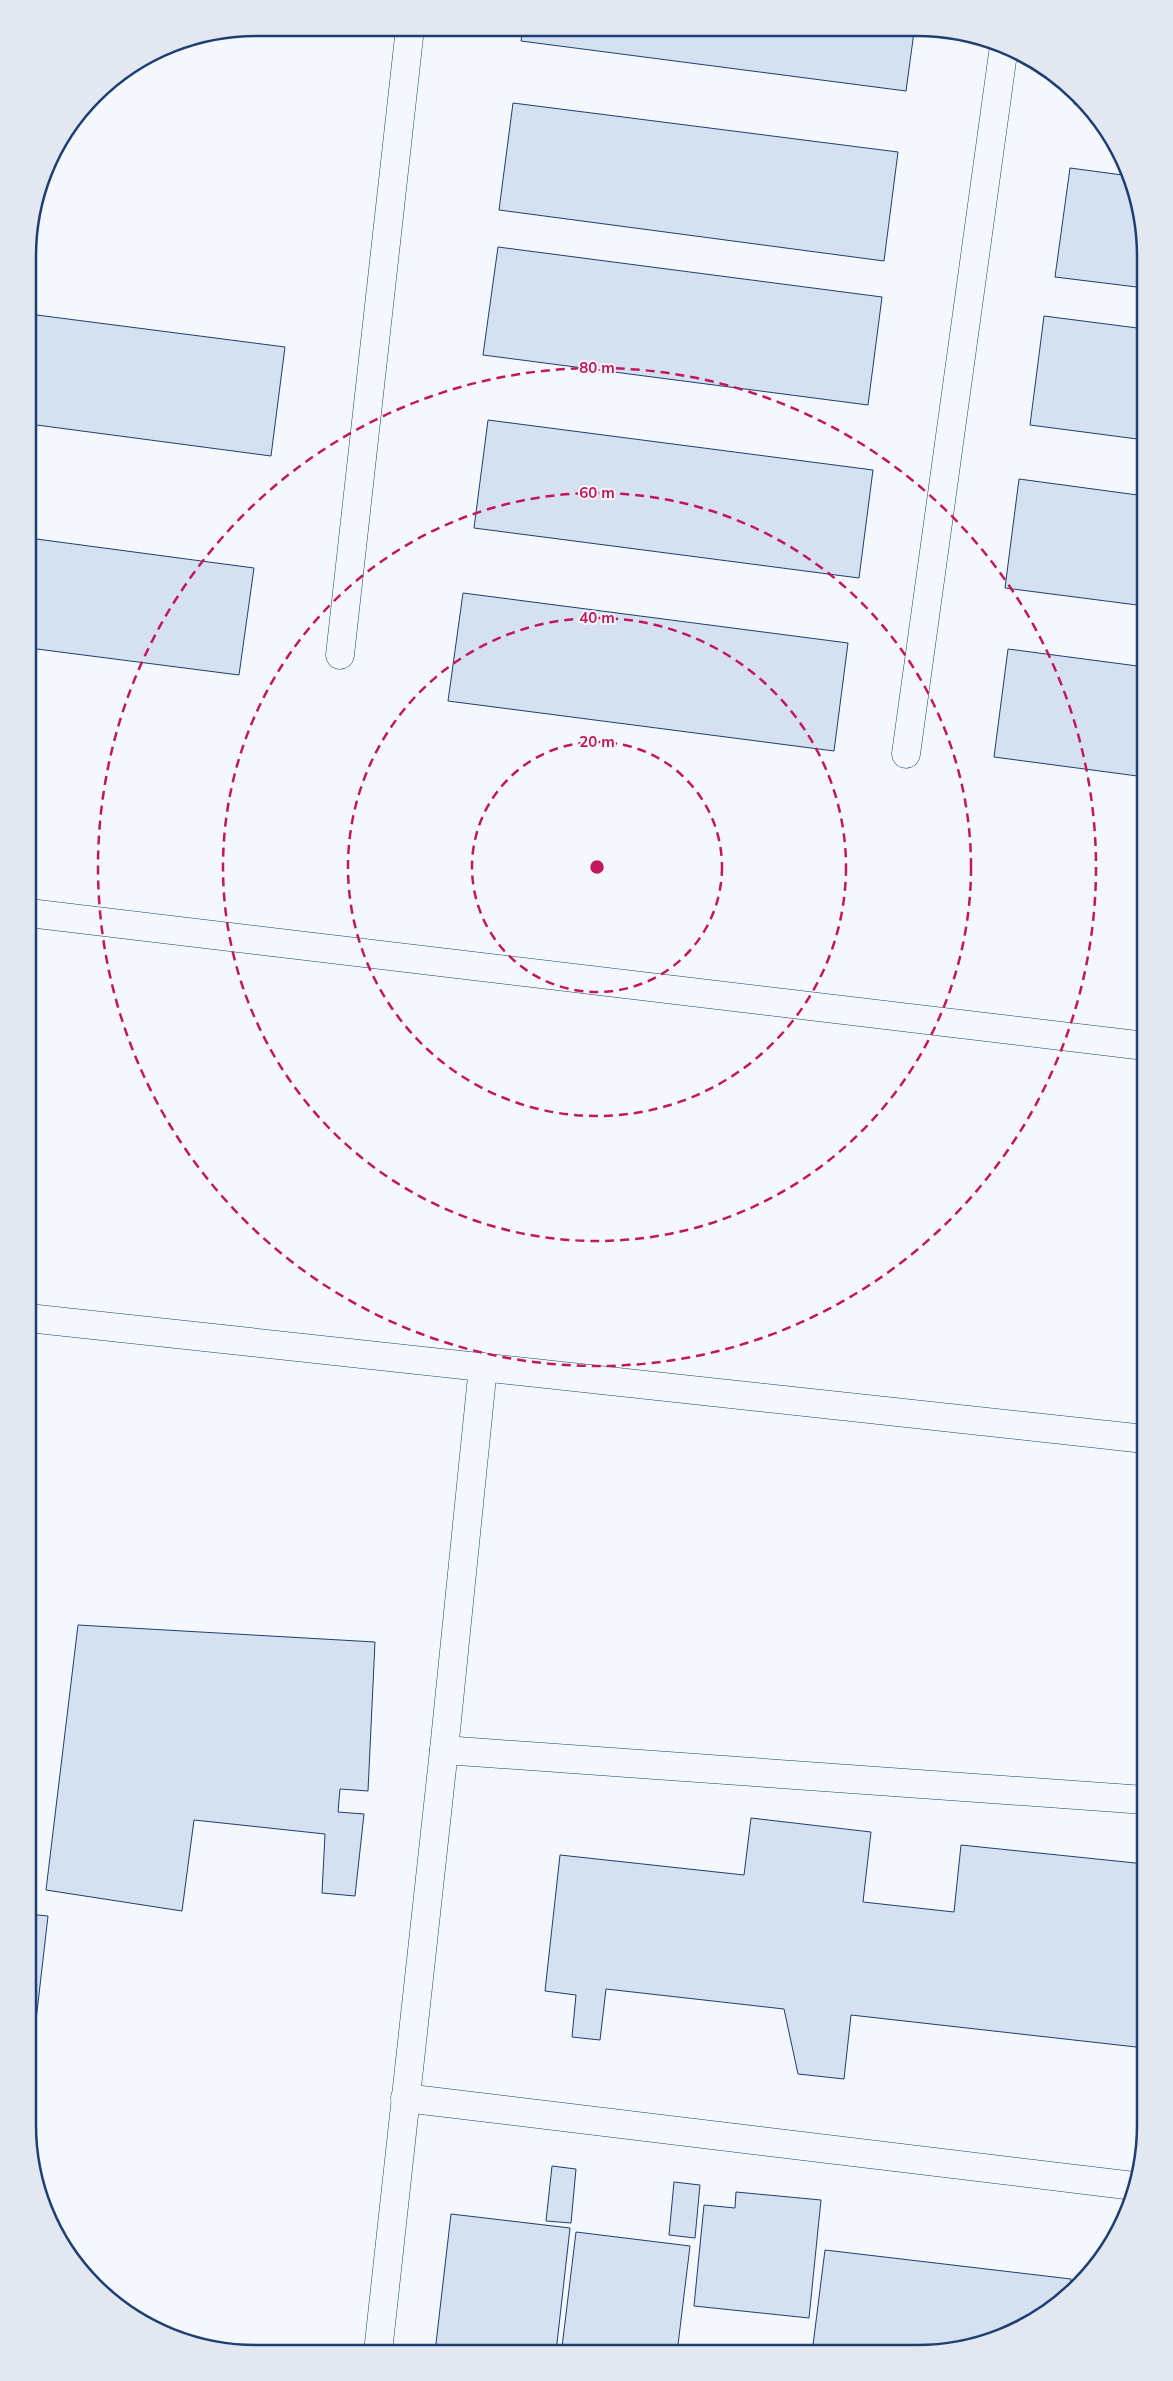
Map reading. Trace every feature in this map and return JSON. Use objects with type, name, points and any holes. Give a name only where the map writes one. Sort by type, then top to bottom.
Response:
[{"type":"street","points":[[340,655],[409,36]]},
{"type":"street","points":[[906,754],[1003,54]]},
{"type":"street","points":[[36,914],[1137,1045]]},
{"type":"street","points":[[36,1319],[1137,1438]]},
{"type":"street","points":[[379,2345],[444,1750],[483,1366]]},
{"type":"street","points":[[444,1750],[1137,1799]]},
{"type":"street","points":[[405,2098],[1128,2185]]},
{"type":"building","points":[[522,36],[913,36],[906,91],[521,41]]},
{"type":"building","points":[[513,103],[898,152],[884,261],[499,210]]},
{"type":"building","points":[[1070,168],[1121,175],[1133,213],[1137,256],[1137,287],[1055,277]]},
{"type":"building","points":[[498,247],[882,297],[868,405],[483,355]]},
{"type":"building","points":[[36,315],[285,347],[271,456],[36,425]]},
{"type":"building","points":[[1044,316],[1137,328],[1137,439],[1030,425]]},
{"type":"building","points":[[488,420],[873,470],[859,578],[474,528]]},
{"type":"building","points":[[1019,479],[1137,495],[1137,605],[1005,588]]},
{"type":"building","points":[[36,539],[254,568],[239,675],[36,649]]},
{"type":"building","points":[[463,593],[848,643],[834,751],[448,701]]},
{"type":"building","points":[[1008,649],[1137,666],[1137,776],[994,757]]},
{"type":"building","points":[[78,1625],[375,1642],[368,1791],[340,1789],[338,1812],[364,1814],[355,1896],[322,1893],[325,1834],[194,1820],[182,1911],[46,1890]]},
{"type":"building","points":[[751,1818],[871,1832],[863,1902],[954,1912],[961,1845],[1137,1863],[1137,2047],[851,2015],[844,2079],[798,2074],[784,2009],[606,1989],[600,2040],[572,2037],[576,1995],[545,1991],[560,1855],[744,1875]]},
{"type":"building","points":[[36,1915],[48,1916],[36,2020]]},
{"type":"building","points":[[552,2166],[576,2169],[571,2223],[546,2221]]},
{"type":"building","points":[[674,2182],[700,2185],[695,2238],[669,2235]]},
{"type":"building","points":[[736,2192],[821,2200],[809,2318],[694,2306],[704,2205],[735,2208]]},
{"type":"building","points":[[451,2214],[570,2228],[557,2345],[436,2345]]},
{"type":"building","points":[[576,2232],[690,2246],[678,2345],[562,2345]]},
{"type":"building","points":[[825,2250],[1071,2279],[1051,2299],[1027,2315],[1001,2328],[960,2341],[917,2345],[813,2345]]}]
